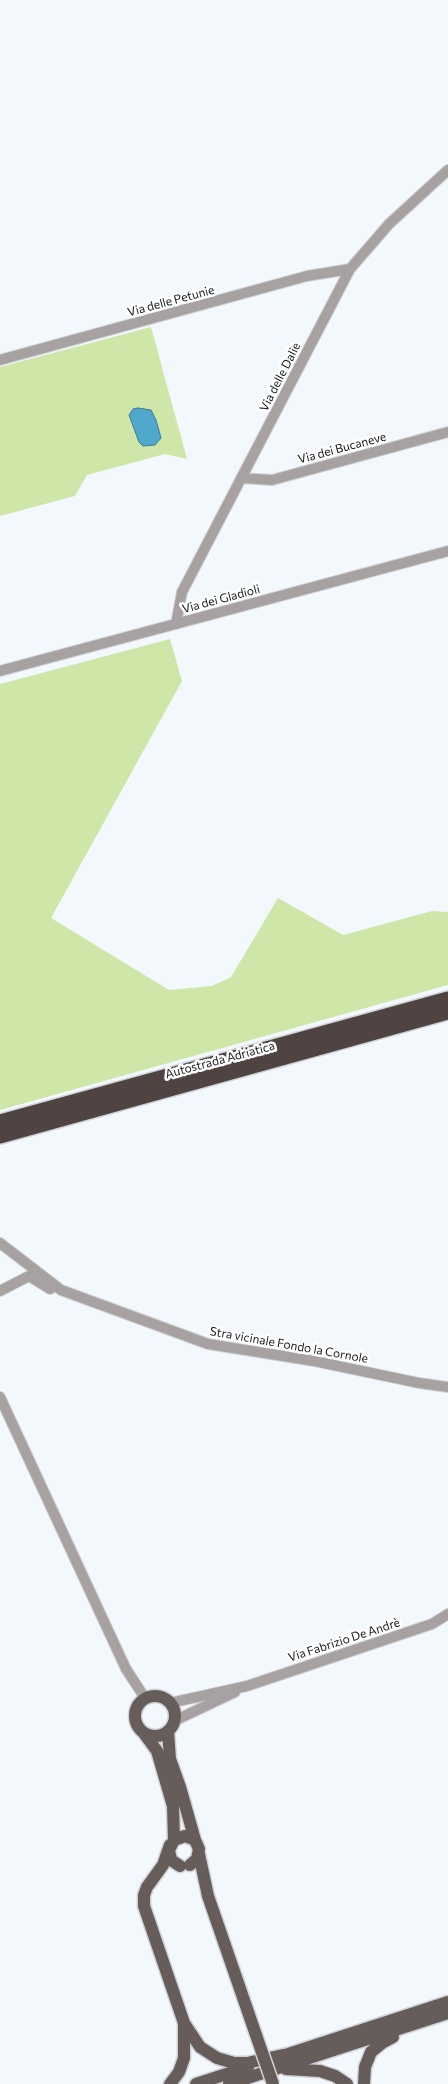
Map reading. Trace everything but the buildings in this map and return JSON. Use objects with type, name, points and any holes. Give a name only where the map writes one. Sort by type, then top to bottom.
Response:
[{"type":"highway","name":"Autostrada Adriatica","points":[[0,1122],[448,999]]},
{"type":"highway","name":"Autostrada Adriatica","points":[[0,1136],[448,1012]]},
{"type":"main road","points":[[208,1896],[185,1865],[171,1860],[169,1850],[172,1842],[173,1806],[171,1797],[157,1751],[135,1722],[135,1715],[140,1702],[145,1698],[159,1696],[170,1703],[174,1712],[171,1726],[170,1759],[195,1840],[198,1844],[208,1896],[273,2084]]},
{"type":"main road","points":[[143,1732],[156,1736],[171,1726]]},
{"type":"main road","points":[[195,1840],[185,1836],[172,1842],[162,1865],[147,1887],[144,1895],[144,1906],[184,2023],[200,2047],[216,2058],[234,2063],[247,2063],[283,2055]]},
{"type":"main road","points":[[153,1879],[194,1863],[199,1854]]},
{"type":"main road","points":[[196,2084],[448,2002]]},
{"type":"main road","points":[[229,2084],[448,2013]]},
{"type":"main road","points":[[364,2084],[365,2068],[374,2049],[386,2040],[430,2019]]},
{"type":"main road","points":[[170,2084],[180,2072],[184,2058],[184,2023]]},
{"type":"main road","points":[[278,2068],[320,2071],[335,2076],[347,2084]]},
{"type":"street","name":"Via delle Dalie","points":[[176,624],[182,592],[350,269],[389,224],[448,170]]},
{"type":"street","name":"Via delle Petunie","points":[[0,360],[307,276],[350,269]]},
{"type":"street","name":"Via dei Bucaneve","points":[[241,478],[272,480],[448,432]]},
{"type":"street","name":"Via dei Gladioli","points":[[0,671],[448,551]]},
{"type":"street","name":"Stra vicinale Fondo la Cornole","points":[[0,1243],[61,1290],[208,1344],[314,1360],[419,1383],[448,1387]]},
{"type":"street","points":[[0,1291],[28,1276],[58,1293],[61,1290]]},
{"type":"street","points":[[0,1397],[126,1669],[145,1698]]},
{"type":"street","name":"Via Fabrizio De Andrè","points":[[247,1686],[432,1624],[448,1614]]},
{"type":"street","points":[[170,1703],[247,1686]]},
{"type":"street","points":[[171,1726],[247,1686]]},
{"type":"green space","points":[[151,327],[187,459],[165,454],[87,475],[75,496],[0,516],[0,367]]},
{"type":"green space","points":[[170,639],[182,681],[51,918],[169,990],[212,986],[231,977],[278,898],[343,935],[432,911],[448,912],[448,985],[0,1110],[0,684]]},
{"type":"water","points":[[133,409],[151,410],[156,420],[161,438],[155,445],[143,446],[139,442],[129,415]]}]
